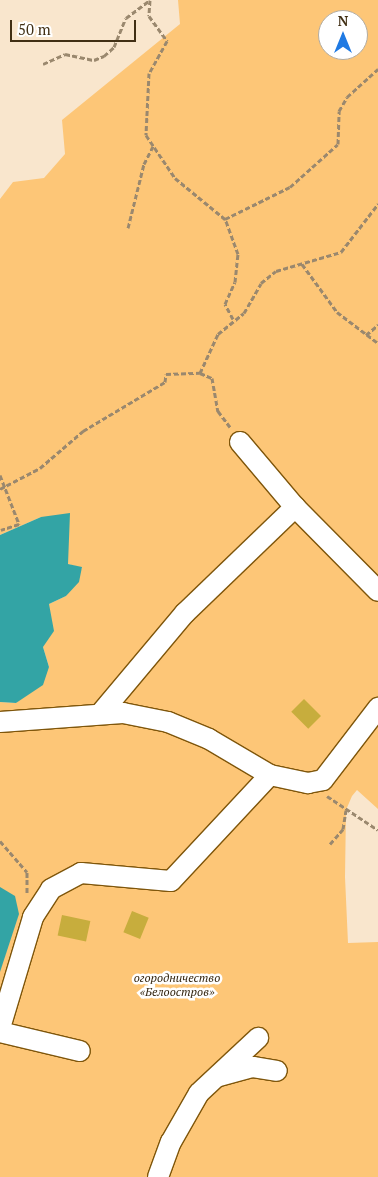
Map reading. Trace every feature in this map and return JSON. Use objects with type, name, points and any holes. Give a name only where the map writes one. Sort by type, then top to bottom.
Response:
[{"type":"street","points":[[240,442],[296,507],[378,590]]},
{"type":"street","points":[[101,713],[185,612],[296,507]]},
{"type":"street","points":[[0,722],[101,713],[123,713],[168,722],[209,739],[270,775],[308,783],[323,780],[378,708]]},
{"type":"street","points":[[80,1051],[0,1030],[37,910],[51,889],[81,873],[171,881],[270,775]]},
{"type":"street","points":[[158,1177],[171,1142],[199,1093],[258,1038]]},
{"type":"street","points":[[215,1077],[253,1067],[277,1071]]},
{"type":"path","points":[[43,64],[65,54],[94,60],[104,56],[114,47],[126,18],[150,0]]},
{"type":"path","points":[[150,0],[149,16],[167,41],[148,73],[146,135],[180,183],[226,219],[238,254],[235,282],[225,304],[233,319]]},
{"type":"path","points":[[226,219],[290,187],[338,144],[339,111],[347,97],[378,69]]},
{"type":"path","points":[[128,228],[144,164],[153,146]]},
{"type":"path","points":[[200,372],[218,334],[233,319],[244,313],[261,283],[276,271],[341,252],[378,204]]},
{"type":"path","points":[[302,264],[337,312],[378,343]]},
{"type":"path","points":[[366,335],[378,325]]},
{"type":"path","points":[[0,489],[4,484],[40,468],[88,427],[165,382],[166,374],[200,372],[212,378],[218,411],[240,442]]},
{"type":"path","points":[[0,475],[19,524],[1,530]]},
{"type":"path","points":[[308,783],[378,830]]},
{"type":"path","points":[[330,844],[342,829],[346,810]]},
{"type":"path","points":[[0,841],[27,872],[29,900],[37,910]]},
{"type":"green space","name":"огородничество «Белоостров»","points":[[178,0],[378,0],[378,809],[357,790],[352,796],[346,810],[345,877],[348,943],[378,942],[378,1177],[0,1177],[0,702],[16,703],[49,667],[43,647],[49,604],[66,596],[82,568],[68,564],[68,543],[41,517],[0,535],[0,199],[13,182],[44,178],[65,154],[62,120],[180,24]]},
{"type":"water","points":[[70,513],[68,564],[82,567],[79,582],[66,596],[49,604],[54,631],[43,647],[49,667],[43,685],[16,703],[0,702],[0,535],[41,517]]},
{"type":"water","points":[[0,887],[15,896],[19,914],[0,972]]},
{"type":"building","points":[[304,699],[321,716],[308,729],[291,712]]},
{"type":"building","points":[[132,911],[149,918],[140,939],[123,932]]},
{"type":"building","points":[[62,915],[90,921],[86,942],[58,936]]}]
